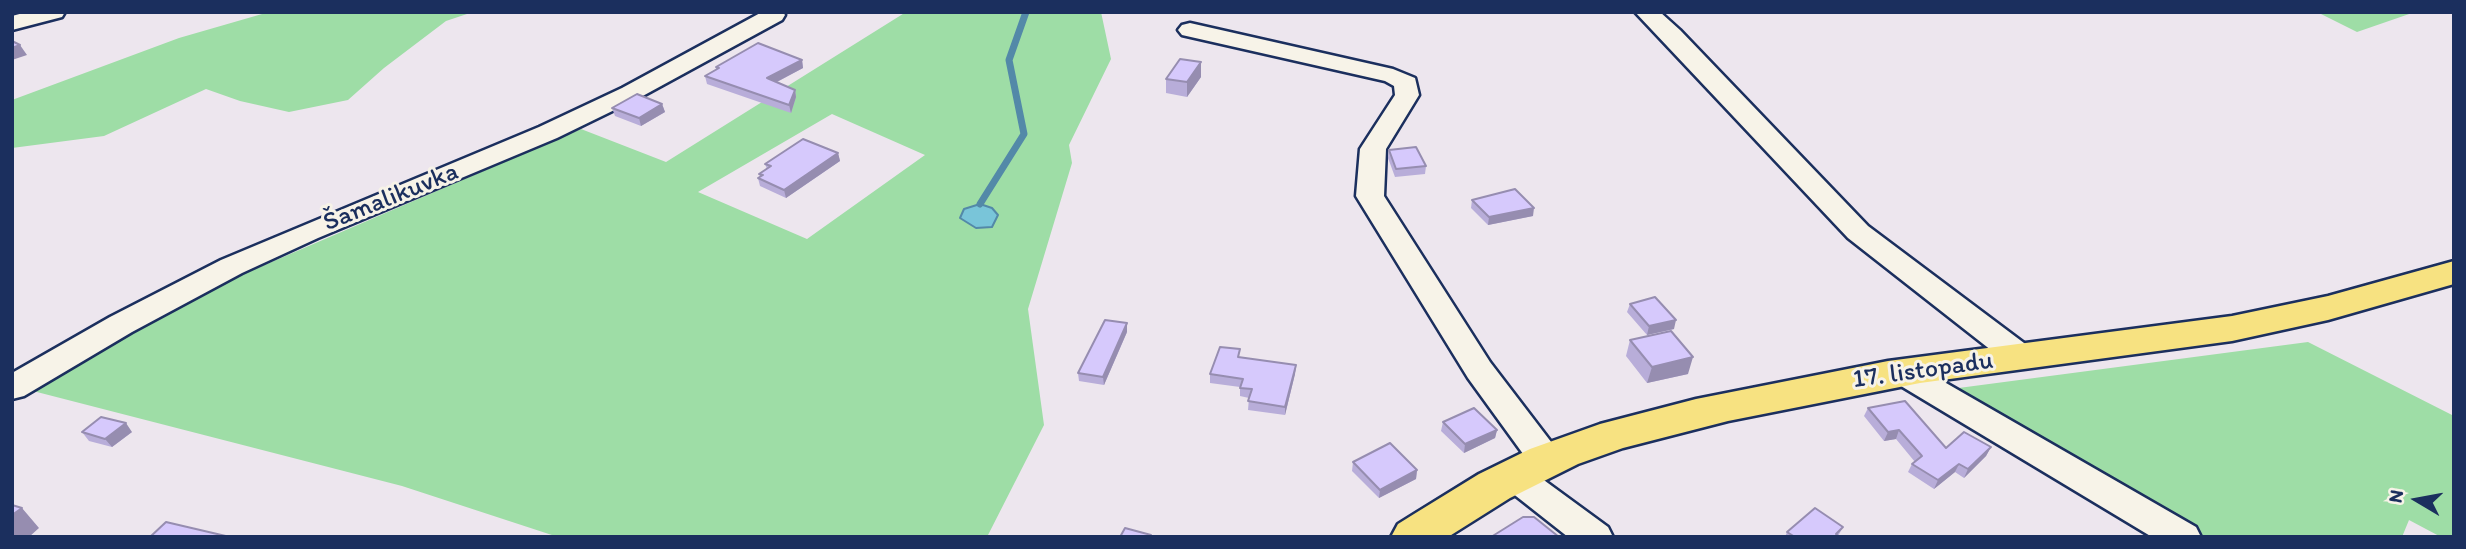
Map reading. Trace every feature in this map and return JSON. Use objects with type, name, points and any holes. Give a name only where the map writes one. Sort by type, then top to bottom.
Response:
[{"type":"main road","name":"17. listopadu","points":[[1413,537],[1530,468],[1615,435],[1736,404],[1902,372],[2189,336],[2258,324],[2337,306],[2454,272]]},
{"type":"street","points":[[12,23],[54,12]]},
{"type":"street","points":[[1646,12],[1672,35],[1858,232],[2021,358]]},
{"type":"street","name":"Šamalikuvka","points":[[12,388],[99,335],[171,296],[309,231],[382,204],[582,117],[774,15]]},
{"type":"street","points":[[1190,30],[1394,76],[1406,83],[1407,95],[1373,149],[1370,196],[1479,370],[1530,468],[1595,537]]},
{"type":"street","points":[[1902,372],[2183,537]]},
{"type":"green space","points":[[269,12],[473,12],[446,21],[384,68],[348,100],[289,112],[240,101],[206,89],[104,136],[12,148],[12,100],[179,38]]},
{"type":"green space","points":[[906,12],[1101,12],[1111,59],[1069,145],[1072,163],[1028,309],[1044,425],[987,537],[558,537],[402,486],[33,391],[204,291],[581,129],[666,162]],"holes":[[[832,114],[925,155],[807,239],[698,192]]]},
{"type":"green space","points":[[2317,12],[2415,12],[2357,32]]},
{"type":"green space","points":[[2308,342],[2454,416],[2454,537],[2441,537],[2409,520],[2402,537],[2190,537],[1951,389]]},
{"type":"water","points":[[980,204],[992,208],[998,215],[992,227],[976,228],[960,218],[964,209]]},
{"type":"building","points":[[758,43],[802,60],[767,78],[795,90],[789,105],[705,76]]},
{"type":"building","points":[[1180,59],[1201,62],[1187,82],[1166,79]]},
{"type":"building","points":[[637,94],[662,104],[639,118],[612,108]]},
{"type":"building","points":[[803,139],[838,153],[784,190],[758,178],[763,175],[759,174],[771,166],[765,164]]},
{"type":"building","points":[[1416,147],[1426,166],[1396,169],[1389,150]]},
{"type":"building","points":[[1515,189],[1534,208],[1489,217],[1472,200]]},
{"type":"building","points":[[1655,297],[1676,320],[1649,326],[1630,304]]},
{"type":"building","points":[[1105,320],[1127,323],[1103,377],[1078,373]]},
{"type":"building","points":[[1671,331],[1693,357],[1652,367],[1630,340]]},
{"type":"building","points":[[1220,347],[1240,349],[1238,357],[1296,365],[1285,407],[1248,401],[1252,389],[1240,388],[1243,379],[1210,374]]},
{"type":"building","points":[[1905,401],[1946,448],[1964,432],[1991,447],[1968,469],[1959,464],[1938,480],[1912,464],[1922,456],[1899,430],[1888,432],[1868,408]]},
{"type":"building","points":[[1474,408],[1497,430],[1465,444],[1443,422]]},
{"type":"building","points":[[101,417],[126,423],[105,439],[82,432]]},
{"type":"building","points":[[1390,443],[1417,470],[1380,490],[1353,462]]},
{"type":"building","points":[[12,505],[22,508],[12,515]]},
{"type":"building","points":[[1815,508],[1843,527],[1836,534],[1839,537],[1795,537],[1787,532]]},
{"type":"building","points":[[1523,517],[1534,517],[1559,537],[1491,537]]},
{"type":"building","points":[[166,522],[230,537],[150,537]]},
{"type":"building","points":[[1125,528],[1151,535],[1120,537]]},
{"type":"waterway","points":[[980,204],[1024,134],[1009,60],[1026,12]]}]
